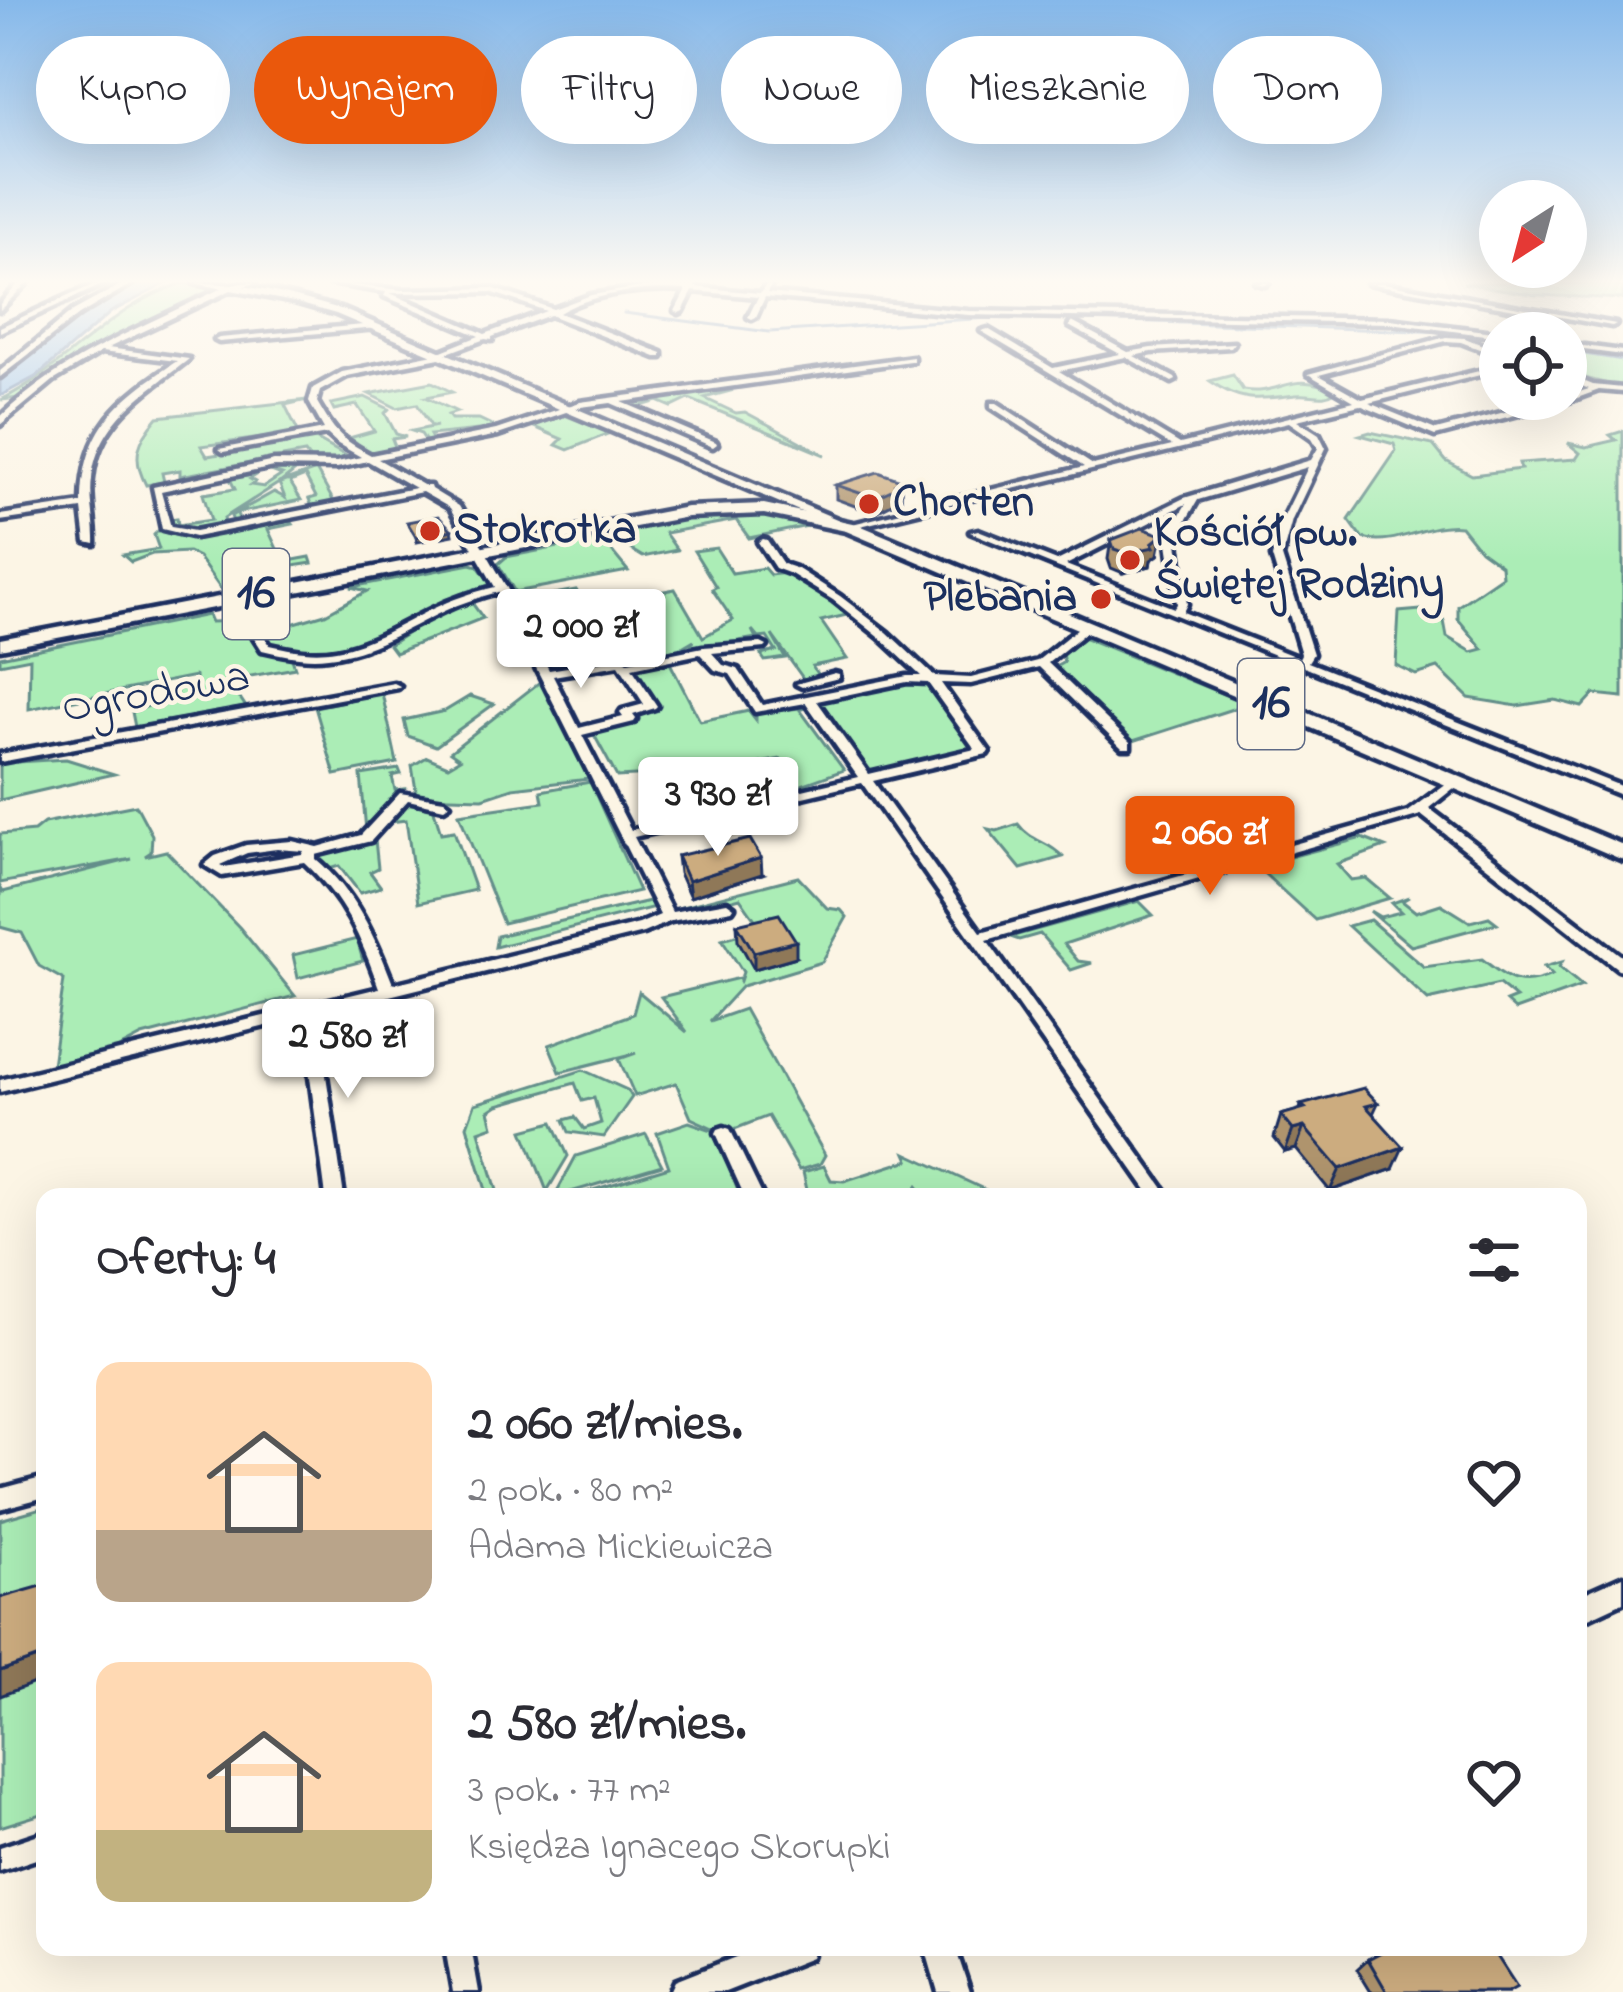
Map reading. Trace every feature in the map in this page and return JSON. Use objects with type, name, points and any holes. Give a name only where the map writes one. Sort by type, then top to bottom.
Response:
[{"type":"main road","points":[[492,376],[844,524]]},
{"type":"main road","points":[[758,486],[760,508]]},
{"type":"main road","points":[[760,508],[778,494]]},
{"type":"main road","name":"16","points":[[0,644],[687,512],[760,508],[844,524],[1623,853]]},
{"type":"main road","name":"16","points":[[0,633],[31,635]]},
{"type":"street","points":[[0,422],[20,402],[62,376]]},
{"type":"street","points":[[91,542],[85,506],[88,458],[101,430],[130,396],[159,376]]},
{"type":"street","points":[[345,376],[323,384],[313,402],[329,431],[454,506],[502,588],[668,917]]},
{"type":"street","points":[[427,488],[195,534],[173,532],[164,524],[156,489],[160,484],[285,463],[325,468],[490,434],[566,407],[786,376]]},
{"type":"street","points":[[1063,376],[1177,446]]},
{"type":"street","points":[[1165,376],[1172,380]]},
{"type":"street","points":[[1315,376],[1363,404],[1435,433],[1485,420]]},
{"type":"street","points":[[844,524],[1470,376]]},
{"type":"street","points":[[1587,384],[1623,390]]},
{"type":"street","points":[[1587,393],[1594,387]]},
{"type":"street","points":[[610,400],[713,444]]},
{"type":"street","points":[[0,402],[20,402]]},
{"type":"street","points":[[994,405],[1090,467]]},
{"type":"street","points":[[1291,420],[1316,436],[1322,448],[1286,520],[1277,552],[1307,654],[1302,662]]},
{"type":"street","points":[[223,449],[329,431]]},
{"type":"street","points":[[1058,565],[1196,497],[1316,462]]},
{"type":"street","points":[[1177,612],[1182,604],[1172,545],[1180,518],[1196,497]]},
{"type":"street","points":[[0,518],[85,506]]},
{"type":"street","points":[[1161,513],[1180,518]]},
{"type":"street","points":[[975,532],[1623,792]]},
{"type":"street","points":[[627,836],[982,751],[934,682],[848,607],[793,568],[779,566],[764,542]]},
{"type":"street","points":[[234,598],[266,648],[319,657],[378,644],[430,612],[502,588]]},
{"type":"street","points":[[703,650],[719,668],[734,671],[754,710],[808,694],[907,679],[971,681],[1041,664],[1087,626]]},
{"type":"street","points":[[625,666],[703,650],[761,646]]},
{"type":"street","points":[[546,674],[614,660],[625,666],[651,706],[626,713],[630,719],[574,733]]},
{"type":"street","points":[[1041,664],[1126,745]]},
{"type":"street","points":[[808,694],[835,676]]},
{"type":"street","name":"Ogrodowa","points":[[0,758],[394,686]]},
{"type":"street","points":[[808,694],[1155,1188]]},
{"type":"street","points":[[980,937],[1423,811],[1455,781]]},
{"type":"street","points":[[388,992],[370,942],[335,881],[311,853],[294,842],[223,856],[211,865],[222,872],[311,853],[366,838],[405,796],[444,804]]},
{"type":"street","points":[[1423,811],[1623,965]]},
{"type":"street","points":[[0,1087],[643,928],[668,917],[727,907]]},
{"type":"street","points":[[309,1013],[334,1188]]},
{"type":"street","points":[[724,1132],[750,1188]]},
{"type":"street","points":[[0,1499],[36,1489]]},
{"type":"street","points":[[1587,1606],[1623,1589]]},
{"type":"street","points":[[0,1858],[36,1847]]},
{"type":"street","points":[[460,1956],[466,1992]]},
{"type":"street","points":[[686,1992],[736,1983],[784,1956]]},
{"type":"street","points":[[943,1956],[954,1992]]},
{"type":"green space","points":[[39,376],[53,376],[19,398],[1,400]]},
{"type":"green space","points":[[1234,376],[1243,390],[1308,383],[1335,392],[1252,398],[1210,381]]},
{"type":"green space","points":[[1587,376],[1623,376],[1623,388],[1587,379]]},
{"type":"green space","points":[[432,382],[452,392],[426,397],[457,412],[448,415],[451,419],[479,419],[498,428],[430,435],[434,442],[427,443],[412,431],[437,426],[431,426],[417,404],[397,408],[369,394]]},
{"type":"green space","points":[[727,386],[731,391],[704,398],[736,413],[745,412],[825,455],[689,399],[672,407],[658,401],[638,407],[633,400]]},
{"type":"green space","points":[[365,397],[389,409],[385,413],[396,434],[406,437],[392,439],[396,449],[372,453],[350,442],[354,441],[349,438],[374,431],[357,405],[334,410],[331,404]]},
{"type":"green space","points":[[307,400],[285,405],[299,433],[201,446],[207,456],[310,436],[350,458],[315,466],[305,453],[180,476],[180,470],[162,473],[164,482],[146,485],[139,449],[158,417]]},
{"type":"green space","points":[[562,414],[610,433],[568,450],[556,445],[562,439],[532,426],[520,428]]},
{"type":"green space","points":[[1623,431],[1623,697],[1594,694],[1582,707],[1555,700],[1517,706],[1469,698],[1438,668],[1416,675],[1396,665],[1399,612],[1421,610],[1444,621],[1447,637],[1472,652],[1483,649],[1458,619],[1458,606],[1502,576],[1501,565],[1480,550],[1461,526],[1387,539],[1362,538],[1349,520],[1396,451],[1394,444],[1360,435],[1370,432],[1433,445],[1446,461],[1472,475],[1521,469],[1519,463],[1576,459],[1580,453],[1568,443],[1586,447],[1616,440],[1610,435]]},
{"type":"green space","points":[[263,468],[299,468],[280,483],[316,470],[335,504],[313,509],[309,499],[316,497],[305,476],[290,482],[301,500],[237,513],[240,523],[234,524],[231,516],[274,492],[285,498],[279,483],[224,518],[225,524],[217,524],[226,526],[196,531],[169,526],[159,493],[170,519],[177,518],[178,525],[211,520],[203,494],[235,489],[230,479],[258,474],[250,479],[255,482],[251,485],[264,487],[282,475]]},
{"type":"green space","points":[[758,512],[822,523],[749,538],[736,520],[665,533],[677,550],[643,557],[610,537],[634,529],[607,532],[690,514]]},
{"type":"green space","points":[[290,520],[293,524],[268,529],[283,562],[310,557],[312,563],[281,568],[287,581],[225,595],[198,557],[188,552],[152,554],[131,562],[123,555],[159,549],[154,535],[159,530],[205,536]]},
{"type":"green space","points":[[590,541],[605,543],[628,571],[515,592],[498,564],[506,557]]},
{"type":"green space","points":[[716,548],[732,573],[764,568],[770,575],[796,572],[851,614],[821,621],[847,659],[812,666],[819,677],[805,681],[772,635],[785,658],[765,661],[761,655],[776,651],[767,637],[759,638],[752,630],[756,638],[688,650],[694,640],[684,646],[686,651],[635,662],[613,654],[560,664],[555,670],[517,596],[525,594],[528,599],[576,590],[590,613],[599,611],[595,604],[675,589],[703,637],[733,620],[694,551]]},
{"type":"green space","points":[[471,564],[491,584],[427,611],[377,640],[306,655],[268,645],[258,634],[325,614],[367,591],[351,587]]},
{"type":"green space","points":[[472,603],[483,618],[395,653],[389,645],[438,613]]},
{"type":"green space","points":[[208,615],[211,622],[243,621],[265,650],[292,659],[295,668],[228,680],[246,707],[135,727],[132,712],[176,696],[177,689],[196,686],[195,676],[29,709],[30,658],[0,664],[0,657]]},
{"type":"green space","points":[[1081,636],[1248,704],[1130,742],[1052,669],[1064,662],[1061,651]]},
{"type":"green space","points":[[670,663],[700,721],[749,711],[756,720],[756,713],[808,707],[800,710],[844,770],[799,786],[781,759],[674,780],[654,775],[617,777],[592,731],[658,709],[632,670]]},
{"type":"green space","points":[[907,679],[933,682],[975,753],[871,774],[817,700]]},
{"type":"green space","points":[[541,681],[589,779],[513,788],[483,798],[417,796],[412,766],[427,757],[448,766],[460,759],[450,752]]},
{"type":"green space","points":[[382,693],[397,763],[335,775],[315,707]]},
{"type":"green space","points":[[470,696],[494,704],[436,746],[408,736],[404,720],[445,711]]},
{"type":"green space","points":[[66,759],[114,774],[0,800],[0,763]]},
{"type":"green space","points":[[399,769],[401,774],[392,776],[395,790],[404,789],[366,831],[361,775]]},
{"type":"green space","points":[[590,782],[639,891],[503,923],[459,814],[543,802],[541,791]]},
{"type":"green space","points":[[403,803],[444,804],[433,807],[441,833],[454,831],[475,890],[418,903],[406,820],[383,823]]},
{"type":"green space","points":[[136,805],[152,835],[151,852],[145,856],[166,851],[240,928],[295,996],[142,1036],[104,1056],[52,1065],[64,980],[39,966],[22,933],[0,927],[0,887],[3,892],[132,859],[0,883],[0,834],[34,831],[44,823]]},
{"type":"green space","points":[[1018,824],[1063,857],[1021,869],[988,829]]},
{"type":"green space","points":[[1362,838],[1385,847],[1337,864],[1351,880],[1366,878],[1390,898],[1315,920],[1256,866]]},
{"type":"green space","points":[[375,840],[378,868],[370,872],[381,887],[360,893],[339,866],[326,870],[316,852]]},
{"type":"green space","points":[[798,877],[827,908],[841,910],[847,917],[822,962],[742,986],[710,1021],[744,1009],[825,1155],[820,1164],[799,1170],[768,1116],[724,1133],[691,1118],[676,1083],[635,1096],[619,1059],[636,1053],[560,1072],[549,1045],[633,1014],[639,992],[687,1032],[661,997],[740,981],[743,972],[722,939],[761,928],[740,898],[696,910],[678,908]]},
{"type":"green space","points":[[1409,897],[1402,901],[1416,912],[1441,904],[1470,922],[1489,917],[1497,923],[1411,946],[1370,911],[1380,917],[1401,912],[1392,903]]},
{"type":"green space","points":[[649,901],[655,907],[495,947],[497,936]]},
{"type":"green space","points":[[1139,901],[1153,915],[1064,944],[1078,961],[1092,963],[1071,970],[1040,934],[1019,940],[1010,937]]},
{"type":"green space","points":[[1370,920],[1424,967],[1482,959],[1523,982],[1552,975],[1544,967],[1562,962],[1559,967],[1582,986],[1515,1010],[1506,1002],[1516,998],[1499,984],[1428,1000],[1348,926]]},
{"type":"green space","points":[[357,939],[363,961],[298,978],[293,955]]},
{"type":"green space","points":[[583,1070],[627,1090],[632,1097],[604,1137],[569,1132],[564,1120],[575,1117],[584,1129],[601,1123],[594,1098],[582,1101],[575,1083],[489,1111],[493,1126],[479,1131],[496,1188],[485,1188],[467,1126],[475,1104]]},
{"type":"green space","points":[[553,1122],[568,1156],[549,1188],[546,1188],[523,1130]]},
{"type":"green space","points":[[689,1122],[715,1131],[737,1188],[600,1188],[669,1167],[657,1133]]},
{"type":"green space","points":[[646,1134],[662,1165],[584,1188],[559,1188],[576,1156]]},
{"type":"green space","points":[[906,1153],[982,1188],[807,1188],[803,1172],[824,1166],[831,1180],[844,1181],[909,1160]]},
{"type":"green space","points":[[36,1510],[36,1816],[0,1827],[0,1520]]},
{"type":"water","points":[[6,376],[37,376],[0,396],[0,381]]},
{"type":"building","points":[[878,472],[901,480],[896,483],[902,485],[874,498],[836,485]]},
{"type":"building","name":"Stokrotka","points":[[438,516],[452,530],[416,537],[407,522]]},
{"type":"building","points":[[1142,528],[1162,535],[1152,543],[1154,547],[1126,553],[1114,549],[1111,540]]},
{"type":"building","points":[[750,839],[761,858],[688,881],[677,856]]},
{"type":"building","points":[[779,914],[796,941],[754,952],[737,924]]},
{"type":"building","points":[[1364,1088],[1378,1103],[1366,1106],[1403,1147],[1340,1169],[1304,1127],[1293,1130],[1281,1115],[1305,1108],[1301,1105]]},
{"type":"building","points":[[36,1588],[36,1658],[0,1671],[0,1598]]},
{"type":"building","points":[[1497,1956],[1517,1987],[1508,1992],[1387,1992],[1368,1959]]},
{"type":"place","name":"Chorten","points":[[869,504]]},
{"type":"place","name":"Stokrotka","points":[[430,531]]},
{"type":"place","name":"Kościół pw. Świętej Rodziny","points":[[1130,560]]},
{"type":"place","name":"Plebania","points":[[1101,599]]}]
